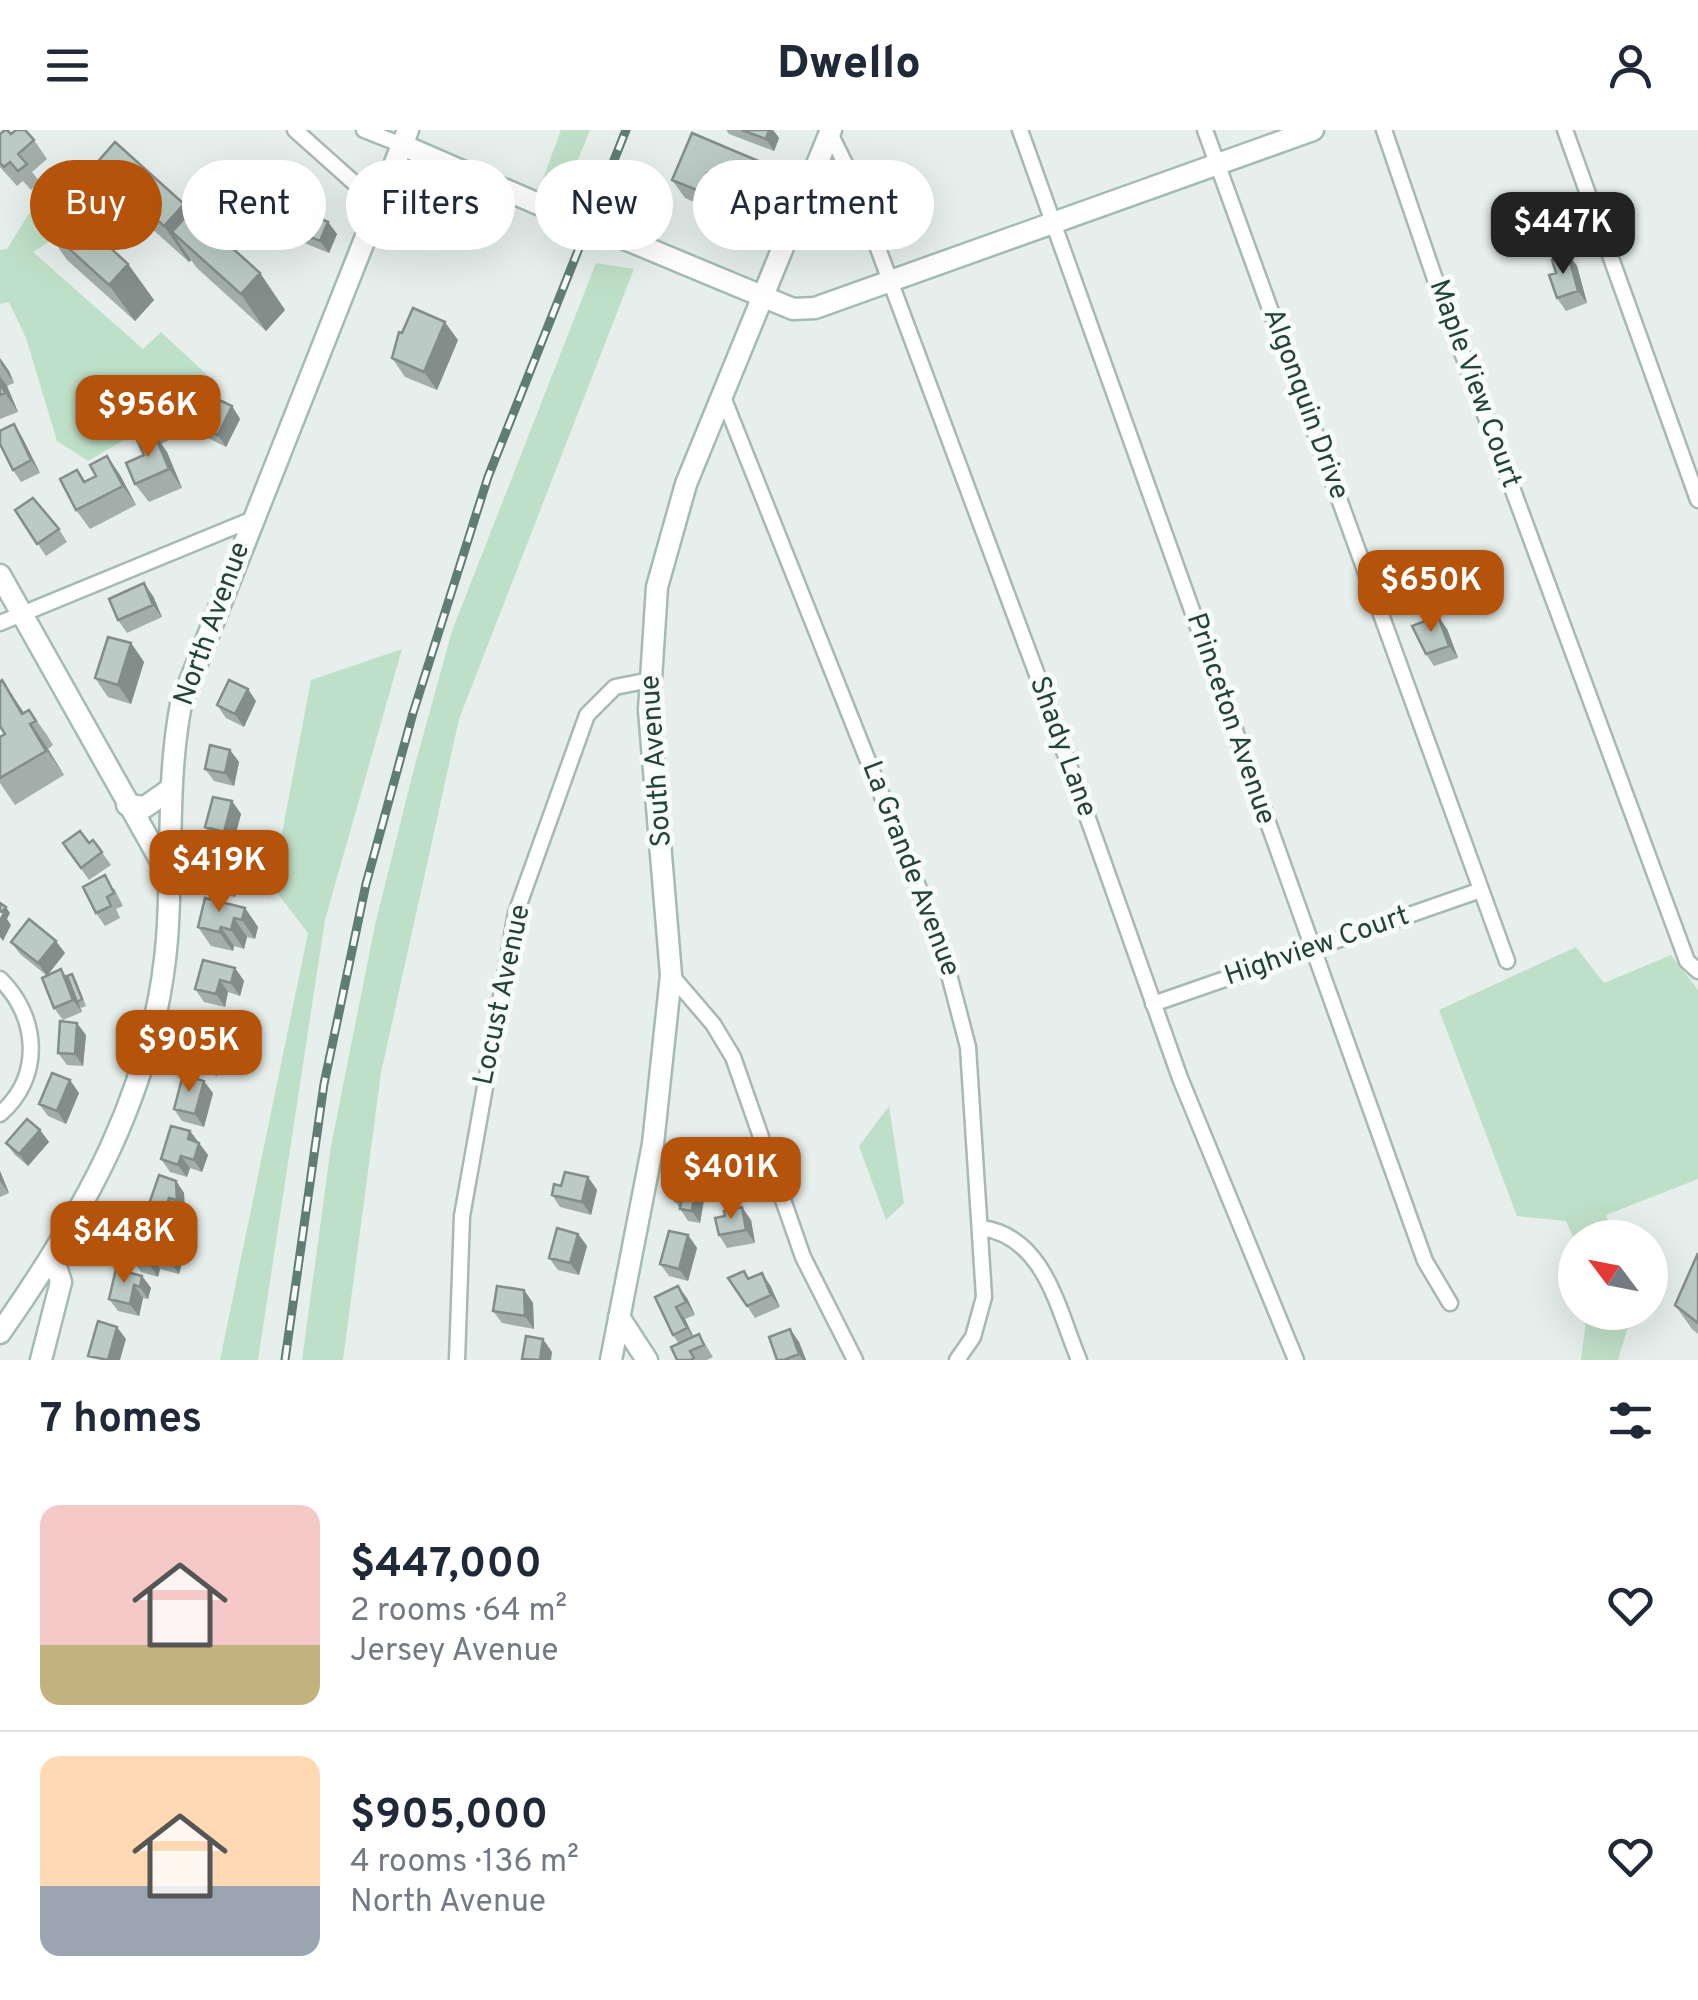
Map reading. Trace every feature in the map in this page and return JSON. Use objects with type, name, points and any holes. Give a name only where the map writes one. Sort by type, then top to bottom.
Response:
[{"type":"main road","points":[[405,138],[552,210],[763,293],[793,309],[815,308],[1313,130]]},
{"type":"main road","name":"South Avenue","points":[[612,1360],[654,1144],[670,975],[650,680],[658,587],[671,528],[831,131]]},
{"type":"main road","name":"North Avenue","points":[[0,1333],[53,1257],[103,1169],[140,1082],[164,970],[169,790],[181,704],[361,250]]},
{"type":"main road","points":[[0,574],[10,618],[168,874]]},
{"type":"main road","points":[[127,805],[146,807],[169,790]]},
{"type":"main road","points":[[41,1360],[61,1282],[53,1257]]},
{"type":"main road","points":[[619,1317],[648,1360]]},
{"type":"street","points":[[295,130],[346,176]]},
{"type":"street","points":[[364,130],[405,138]]},
{"type":"street","name":"Princeton Avenue","points":[[1020,130],[1310,948],[1425,1261],[1450,1303]]},
{"type":"street","name":"Algonquin Drive","points":[[1204,130],[1507,961]]},
{"type":"street","name":"Maple View Court","points":[[1384,130],[1436,282],[1687,961],[1698,971]]},
{"type":"street","points":[[1565,130],[1698,500]]},
{"type":"street","name":"Shady Lane","points":[[831,131],[890,280],[1154,1004],[1296,1360]]},
{"type":"street","name":"La Grande Avenue","points":[[722,397],[953,977],[968,1047],[982,1228],[983,1313],[957,1360]]},
{"type":"street","points":[[10,618],[253,519]]},
{"type":"street","name":"Locust Avenue","points":[[457,1360],[462,1216],[516,913],[586,716],[615,687],[650,680]]},
{"type":"street","name":"Highview Court","points":[[1154,1004],[1481,890]]},
{"type":"street","points":[[670,975],[712,1024],[732,1057],[803,1257],[855,1360]]},
{"type":"street","points":[[0,979],[21,1006],[30,1032],[31,1059],[18,1093],[0,1114]]},
{"type":"street","points":[[982,1228],[1014,1239],[1032,1254],[1079,1360]]},
{"type":"street","points":[[601,1360],[619,1317]]},
{"type":"green space","points":[[561,130],[590,130],[578,160],[550,160]]},
{"type":"green space","points":[[30,212],[30,250],[36,250],[33,252],[143,349],[161,332],[218,385],[88,461],[57,441],[26,338],[9,302],[0,304],[0,250],[7,249]]},
{"type":"green space","points":[[596,263],[634,269],[459,719],[381,1073],[343,1360],[302,1360],[331,1146],[375,925],[412,776],[452,631]]},
{"type":"green space","points":[[402,649],[325,920],[258,1360],[220,1360],[308,933],[272,886],[311,680]]},
{"type":"green space","points":[[1576,947],[1604,983],[1671,955],[1698,990],[1698,1179],[1606,1215],[1608,1220],[1517,1216],[1439,1010]]},
{"type":"green space","points":[[889,1106],[904,1203],[886,1220],[859,1146]]},
{"type":"green space","points":[[1585,1330],[1627,1330],[1618,1360],[1581,1360]]},
{"type":"building","points":[[5,130],[11,134],[25,130],[34,140],[18,154],[27,164],[18,171],[10,162],[4,167],[0,163],[0,134]]},
{"type":"building","points":[[742,130],[769,130],[766,139]]},
{"type":"building","points":[[692,133],[756,160],[693,160],[693,189],[673,178]]},
{"type":"building","points":[[115,142],[135,160],[99,160]]},
{"type":"building","points":[[162,184],[182,202],[162,224]]},
{"type":"building","points":[[182,221],[182,241],[172,232]]},
{"type":"building","points":[[71,250],[113,250],[128,264],[109,285]]},
{"type":"building","points":[[192,250],[234,250],[260,273],[241,294]]},
{"type":"building","points":[[1568,254],[1578,291],[1557,298],[1549,275],[1556,273],[1552,260]]},
{"type":"building","points":[[413,308],[445,322],[424,372],[392,358],[399,332],[402,333]]},
{"type":"building","points":[[213,397],[232,406],[218,435],[199,426]]},
{"type":"building","points":[[159,409],[167,425],[152,432],[144,417]]},
{"type":"building","points":[[14,424],[31,460],[13,470],[0,444],[0,431]]},
{"type":"building","points":[[154,433],[169,469],[135,484],[126,463],[144,455],[137,440]]},
{"type":"building","points":[[107,456],[123,486],[76,510],[60,479],[77,470],[84,482],[96,476],[90,465]]},
{"type":"building","points":[[33,498],[59,529],[37,544],[15,510]]},
{"type":"building","points":[[144,583],[153,605],[118,620],[109,599]]},
{"type":"building","points":[[1438,616],[1449,646],[1426,654],[1412,626]]},
{"type":"building","points":[[108,637],[131,643],[118,685],[95,678]]},
{"type":"building","points":[[2,680],[22,714],[29,710],[36,721],[30,724],[46,751],[0,778],[0,737],[5,734],[0,726]]},
{"type":"building","points":[[229,680],[248,689],[235,714],[217,705]]},
{"type":"building","points":[[210,745],[230,750],[225,773],[205,769]]},
{"type":"building","points":[[213,797],[232,801],[224,832],[205,827]]},
{"type":"building","points":[[80,831],[102,852],[81,868],[63,843]]},
{"type":"building","points":[[213,852],[232,856],[226,885],[207,881]]},
{"type":"building","points":[[105,875],[114,893],[107,897],[111,906],[96,913],[83,887]]},
{"type":"building","points":[[205,898],[245,908],[242,920],[234,918],[231,930],[221,927],[219,932],[198,927]]},
{"type":"building","points":[[29,919],[56,941],[38,963],[11,942]]},
{"type":"building","points":[[203,960],[235,968],[231,983],[220,980],[216,994],[195,989]]},
{"type":"building","points":[[61,969],[73,1000],[54,1008],[42,978]]},
{"type":"building","points":[[72,974],[82,999],[77,1002],[67,976]]},
{"type":"building","points":[[60,1021],[77,1023],[75,1054],[58,1053]]},
{"type":"building","points":[[196,1023],[213,1028],[210,1035],[222,1038],[217,1054],[211,1052],[208,1063],[186,1057]]},
{"type":"building","points":[[52,1073],[70,1080],[57,1111],[39,1104]]},
{"type":"building","points":[[183,1075],[204,1081],[195,1114],[174,1109]]},
{"type":"building","points":[[27,1119],[40,1130],[19,1154],[6,1143]]},
{"type":"building","points":[[171,1126],[190,1131],[188,1139],[199,1143],[194,1160],[181,1156],[178,1165],[161,1159]]},
{"type":"building","points":[[565,1172],[588,1177],[582,1202],[552,1195],[554,1184],[561,1186]]},
{"type":"building","points":[[679,1173],[697,1176],[692,1211],[680,1209],[681,1202],[675,1201]]},
{"type":"building","points":[[159,1175],[176,1181],[177,1200],[169,1198],[163,1215],[147,1210]]},
{"type":"building","points":[[742,1207],[746,1230],[719,1235],[715,1218],[725,1216],[724,1211]]},
{"type":"building","points":[[137,1218],[172,1232],[166,1255],[147,1250],[145,1258],[128,1253]]},
{"type":"building","points":[[557,1228],[578,1234],[570,1263],[549,1258]]},
{"type":"building","points":[[669,1231],[688,1235],[679,1269],[660,1264]]},
{"type":"building","points":[[1698,1253],[1698,1323],[1675,1305]]},
{"type":"building","points":[[116,1269],[142,1276],[140,1287],[134,1285],[130,1304],[109,1299]]},
{"type":"building","points":[[744,1271],[748,1279],[762,1273],[771,1295],[747,1306],[728,1278]]},
{"type":"building","points":[[497,1286],[524,1290],[525,1316],[493,1311]]},
{"type":"building","points":[[678,1286],[686,1302],[676,1307],[687,1328],[673,1335],[655,1297]]},
{"type":"building","points":[[98,1321],[117,1327],[108,1360],[88,1356]]},
{"type":"building","points":[[790,1329],[799,1354],[777,1360],[769,1337]]},
{"type":"building","points":[[699,1334],[704,1345],[690,1351],[694,1358],[677,1360],[671,1347]]},
{"type":"building","points":[[526,1336],[543,1339],[540,1360],[522,1359]]},
{"type":"railway","points":[[285,1360],[324,1084],[366,884],[413,713],[488,477],[626,130]]}]
